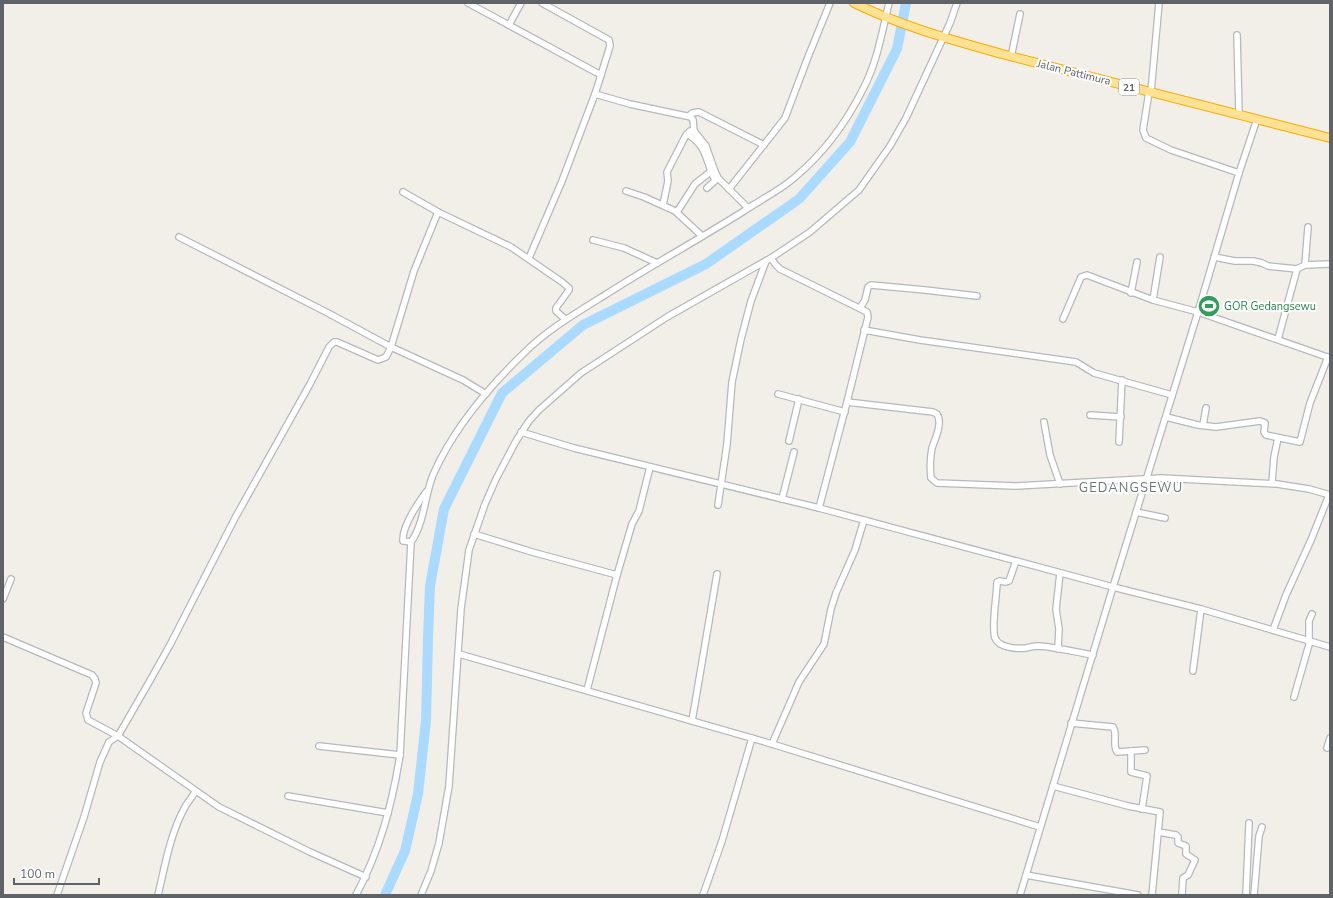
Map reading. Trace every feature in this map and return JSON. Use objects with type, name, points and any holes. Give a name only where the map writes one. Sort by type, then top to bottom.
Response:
[{"type":"highway","name":"21","points":[[854,3],[887,18]]},
{"type":"highway","name":"Jalan Pattimura","points":[[887,18],[943,37],[1012,56],[1330,138]]},
{"type":"street","points":[[468,3],[601,75]]},
{"type":"street","points":[[509,26],[521,3]]},
{"type":"street","points":[[528,258],[562,181],[595,94],[610,46],[609,40],[542,3]]},
{"type":"street","points":[[729,189],[783,122],[830,3]]},
{"type":"street","points":[[356,895],[372,864],[388,813],[400,755],[412,542],[419,528],[429,488],[436,469],[454,436],[486,394],[522,354],[565,319],[794,179],[824,148],[838,130],[858,98],[869,76],[887,18],[889,3]]},
{"type":"street","points":[[421,895],[436,855],[446,806],[451,767],[462,592],[469,550],[496,479],[521,432],[539,410],[591,366],[667,317],[768,260],[820,225],[853,196],[864,185],[890,146],[906,118],[950,23],[957,3]]},
{"type":"street","points":[[1159,3],[1150,92],[1143,130],[1146,138],[1171,150],[1239,173]]},
{"type":"street","points":[[1012,56],[1020,14]]},
{"type":"street","points":[[1237,35],[1239,114]]},
{"type":"street","points":[[595,94],[630,104],[689,116],[693,120],[694,131],[706,146],[712,170]]},
{"type":"street","points":[[689,116],[692,113],[699,112],[764,145]]},
{"type":"street","points":[[1020,895],[1071,723],[1166,417],[1239,173],[1257,119]]},
{"type":"street","points":[[663,205],[668,181],[667,172],[687,134],[690,131],[694,131]]},
{"type":"street","points":[[687,134],[695,138],[700,143],[717,179],[748,208]]},
{"type":"street","points":[[677,212],[695,184],[712,170]]},
{"type":"street","points":[[707,188],[717,179]]},
{"type":"street","points":[[403,192],[438,212],[511,247],[569,288],[556,309],[556,312],[565,319]]},
{"type":"street","points":[[626,192],[663,205],[677,212],[702,236]]},
{"type":"street","points":[[57,895],[104,751],[109,742],[118,736],[171,643],[235,518],[329,347],[334,342],[337,342],[378,360],[386,356],[391,347],[414,271],[438,212]]},
{"type":"street","points":[[1305,265],[1308,227]]},
{"type":"street","points":[[179,237],[391,347],[463,380],[486,394]]},
{"type":"street","points":[[593,240],[624,248],[657,263]]},
{"type":"street","points":[[1153,300],[1160,257]]},
{"type":"street","points":[[1214,257],[1235,261],[1253,261],[1268,266],[1296,269],[1305,265],[1330,264]]},
{"type":"street","points":[[768,260],[780,269],[860,308],[868,314],[848,402],[819,508]]},
{"type":"street","points":[[718,505],[720,483],[727,444],[732,382],[750,301],[768,260]]},
{"type":"street","points":[[1132,293],[1137,262]]},
{"type":"street","points":[[1278,339],[1296,269]]},
{"type":"street","points":[[1063,319],[1082,276],[1087,275],[1132,293],[1198,312],[1329,357],[1310,403],[1300,442],[1266,435],[1264,432],[1265,423],[1260,421],[1227,426],[1203,425],[1166,417]]},
{"type":"street","points":[[860,308],[866,300],[868,287],[870,286],[977,296]]},
{"type":"street","points":[[864,330],[920,340],[1076,362],[1094,373],[1172,395]]},
{"type":"street","points":[[1119,442],[1122,380]]},
{"type":"street","points":[[778,394],[845,412]]},
{"type":"street","points":[[789,441],[799,399]]},
{"type":"street","points":[[848,402],[925,411],[937,414],[940,420],[932,449],[931,472],[931,478],[937,483],[996,486],[1161,478],[1272,484],[1309,489],[1329,495],[1311,540],[1286,595],[1273,630]]},
{"type":"street","points":[[1203,425],[1206,408]]},
{"type":"street","points":[[1090,415],[1121,417]]},
{"type":"street","points":[[1044,422],[1050,454],[1060,484]]},
{"type":"street","points":[[521,432],[574,448],[819,508],[1060,573],[1201,609],[1330,647]]},
{"type":"street","points":[[1272,484],[1274,457],[1278,438]]},
{"type":"street","points":[[782,499],[794,452]]},
{"type":"street","points":[[587,690],[617,575],[632,524],[639,511],[650,467]]},
{"type":"street","points":[[412,542],[403,541],[404,534],[414,510],[429,488]]},
{"type":"street","points":[[1136,512],[1165,518]]},
{"type":"street","points":[[772,744],[799,682],[824,644],[836,593],[855,550],[864,520]]},
{"type":"street","points":[[474,534],[532,552],[617,575]]},
{"type":"street","points":[[1016,561],[1009,581],[997,582],[994,625],[995,638],[997,641],[1003,645],[1015,648],[1037,646],[1093,655]]},
{"type":"street","points":[[1058,649],[1059,629],[1056,609],[1060,573]]},
{"type":"street","points":[[692,721],[717,574]]},
{"type":"street","points":[[3,598],[12,579]]},
{"type":"street","points":[[1193,671],[1201,609]]},
{"type":"street","points":[[1294,697],[1309,641],[1309,621],[1312,614]]},
{"type":"street","points":[[3,637],[92,676],[96,683],[86,716],[91,722],[118,736],[219,808],[366,877]]},
{"type":"street","points":[[459,654],[752,738],[1040,827]]},
{"type":"street","points":[[1071,723],[1113,726],[1115,731],[1116,750],[1120,752],[1145,750]]},
{"type":"street","points":[[702,895],[722,842],[752,738]]},
{"type":"street","points":[[1327,748],[1330,738]]},
{"type":"street","points":[[319,746],[400,755]]},
{"type":"street","points":[[1131,751],[1131,772],[1147,776],[1142,809]]},
{"type":"street","points":[[1052,786],[1142,809],[1160,812],[1152,895]]},
{"type":"street","points":[[158,895],[176,828],[184,808],[195,792]]},
{"type":"street","points":[[288,796],[388,813]]},
{"type":"street","points":[[1246,895],[1249,823]]},
{"type":"street","points":[[1254,895],[1259,836],[1262,827]]},
{"type":"street","points":[[1158,832],[1176,835],[1178,837],[1178,843],[1186,846],[1186,854],[1195,860],[1188,875],[1183,878],[1182,895]]},
{"type":"street","points":[[1026,875],[1121,894],[1138,895]]},
{"type":"waterway","points":[[385,895],[405,851],[418,794],[426,721],[430,586],[444,509],[502,393],[583,325],[706,264],[799,199],[850,142],[897,49],[906,3]]},
{"type":"place","name":"GOR Gedangsewu","points":[[1209,306]]},
{"type":"district","name":"GEDANGSEWU","points":[[1131,487]]}]
